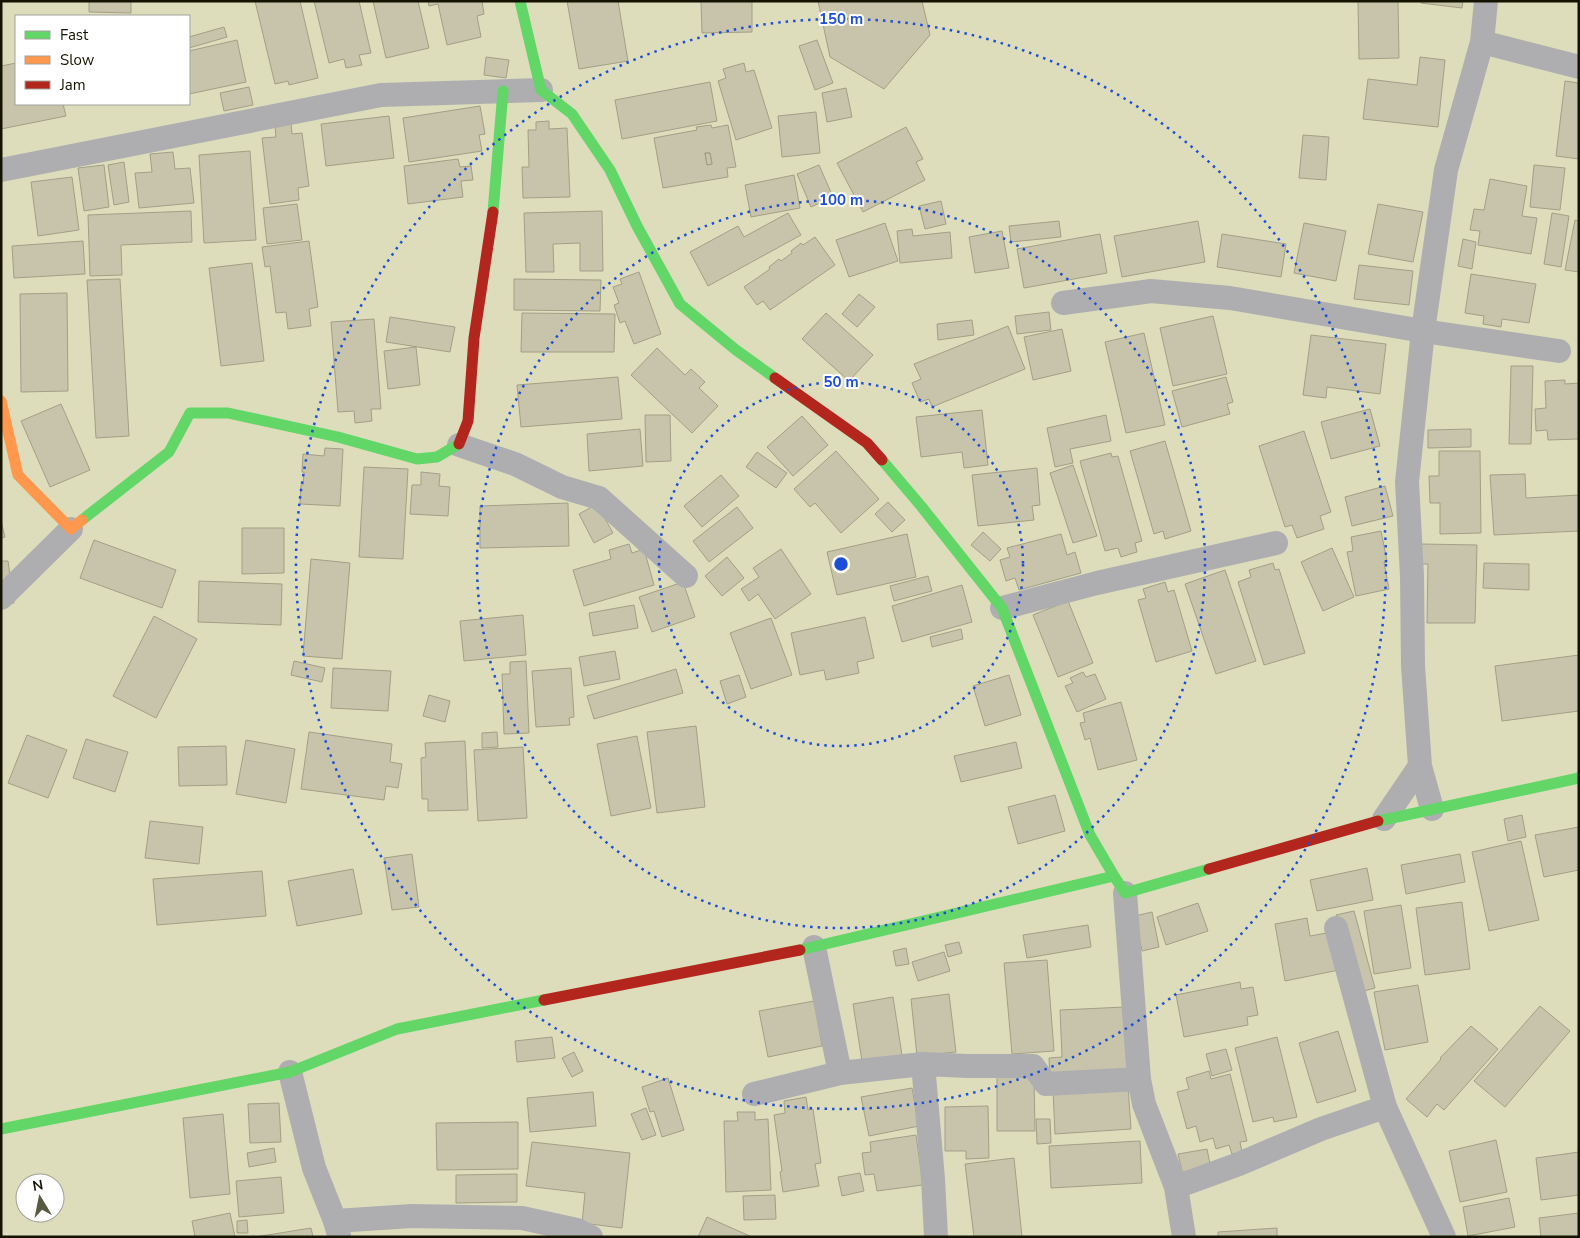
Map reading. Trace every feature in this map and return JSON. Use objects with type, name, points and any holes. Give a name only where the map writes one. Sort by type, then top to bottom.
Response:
[{"type":"street","points":[[520,1],[542,90],[572,114],[610,170],[637,226],[680,304],[736,350],[867,443],[921,506],[1002,608],[1090,835],[1119,884],[1139,1079],[1144,1104],[1176,1187],[1184,1237]]},
{"type":"street","points":[[1432,809],[1420,766],[1413,666],[1412,576],[1407,482],[1423,331],[1446,170],[1482,42],[1486,1]]},
{"type":"street","points":[[1482,42],[1579,67]]},
{"type":"street","points":[[1,170],[381,94],[542,90]]},
{"type":"street","points":[[1,598],[70,529],[170,452],[190,413],[228,413],[338,437],[417,459],[437,457],[459,445],[468,421],[474,338],[493,212],[503,91]]},
{"type":"street","points":[[1063,303],[1152,291],[1230,298],[1423,331],[1559,351]]},
{"type":"street","points":[[1,401],[18,475],[70,529]]},
{"type":"street","points":[[459,445],[515,464],[562,486],[599,498],[686,576]]},
{"type":"street","points":[[1002,608],[1097,583],[1276,543]]},
{"type":"street","points":[[1384,819],[1420,766]]},
{"type":"street","points":[[1,1130],[290,1072],[396,1029],[814,947],[1119,884],[1384,819],[1579,778]]},
{"type":"street","points":[[1336,928],[1385,1107],[1444,1237]]},
{"type":"street","points":[[814,947],[840,1073]]},
{"type":"street","points":[[754,1094],[840,1073],[922,1064],[1033,1066],[1046,1084],[1139,1079]]},
{"type":"street","points":[[922,1064],[933,1179],[936,1237]]},
{"type":"street","points":[[290,1072],[314,1168],[337,1229],[412,1216],[522,1218],[577,1230],[591,1237]]},
{"type":"street","points":[[1176,1187],[1239,1164],[1320,1129],[1385,1107]]},
{"type":"building","points":[[89,1],[131,1],[131,13],[89,12]]},
{"type":"building","points":[[255,1],[300,1],[318,78],[289,85],[288,81],[275,84]]},
{"type":"building","points":[[314,1],[359,1],[371,53],[359,55],[362,65],[346,68],[344,59],[329,63]]},
{"type":"building","points":[[373,1],[418,1],[429,48],[386,58]]},
{"type":"building","points":[[428,1],[482,1],[484,14],[477,16],[481,37],[447,45],[438,4],[429,6]]},
{"type":"building","points":[[567,1],[618,1],[628,61],[579,69]]},
{"type":"building","points":[[701,1],[752,1],[752,32],[702,33]]},
{"type":"building","points":[[818,1],[922,1],[930,35],[884,89],[830,57]]},
{"type":"building","points":[[1358,1],[1398,1],[1399,58],[1359,59]]},
{"type":"building","points":[[1421,1],[1463,1],[1462,8],[1421,3]]},
{"type":"building","points":[[224,27],[227,37],[190,48],[190,37]]},
{"type":"building","points":[[237,40],[246,82],[190,94],[190,51]]},
{"type":"building","points":[[817,40],[833,83],[815,90],[799,46]]},
{"type":"building","points":[[486,57],[509,60],[506,78],[484,75]]},
{"type":"building","points":[[1420,57],[1445,60],[1438,127],[1363,119],[1368,79],[1417,85]]},
{"type":"building","points":[[15,63],[15,105],[63,105],[66,116],[1,129],[1,66]]},
{"type":"building","points":[[744,63],[746,72],[754,70],[772,128],[736,140],[718,81],[726,78],[723,69]]},
{"type":"building","points":[[1565,81],[1579,83],[1579,159],[1556,156]]},
{"type":"building","points":[[710,82],[717,121],[622,139],[615,100]]},
{"type":"building","points":[[249,87],[253,105],[224,111],[220,93]]},
{"type":"building","points":[[846,88],[852,117],[827,122],[822,93]]},
{"type":"building","points":[[480,106],[485,134],[479,135],[482,151],[409,162],[403,118]]},
{"type":"building","points":[[816,112],[820,153],[782,157],[778,116]]},
{"type":"building","points":[[389,116],[394,158],[326,166],[321,124]]},
{"type":"building","points":[[549,121],[549,129],[567,128],[570,197],[523,198],[522,167],[529,167],[528,130],[536,130],[536,122]]},
{"type":"building","points":[[291,124],[292,134],[302,133],[309,186],[298,188],[299,200],[270,204],[262,138],[276,137],[275,126]]},
{"type":"building","points":[[711,125],[712,128],[728,125],[736,167],[727,168],[728,177],[663,188],[654,138],[697,130],[696,127]],"holes":[[[705,153],[710,153],[712,164],[707,165]]]},
{"type":"building","points":[[906,127],[923,159],[916,162],[925,180],[863,212],[837,163]]},
{"type":"building","points":[[1303,135],[1329,137],[1326,180],[1299,178]]},
{"type":"building","points":[[250,151],[256,240],[204,243],[199,155]]},
{"type":"building","points":[[173,152],[175,169],[190,168],[194,203],[139,208],[135,173],[152,172],[150,154]]},
{"type":"building","points":[[705,153],[710,153],[712,164],[707,165]]},
{"type":"building","points":[[458,159],[460,167],[471,166],[473,180],[461,181],[463,197],[408,204],[404,166]]},
{"type":"building","points":[[124,162],[129,202],[114,205],[108,165]]},
{"type":"building","points":[[104,165],[109,207],[84,211],[78,168]]},
{"type":"building","points":[[819,165],[833,197],[811,207],[797,174]]},
{"type":"building","points":[[1534,165],[1565,168],[1560,210],[1530,207]]},
{"type":"building","points":[[794,175],[800,208],[751,217],[745,185]]},
{"type":"building","points":[[72,177],[79,230],[38,236],[31,182]]},
{"type":"building","points":[[1490,179],[1527,186],[1522,216],[1537,218],[1531,254],[1478,245],[1480,231],[1470,230],[1474,209],[1484,210]]},
{"type":"building","points":[[941,201],[946,224],[925,229],[919,206]]},
{"type":"building","points":[[297,204],[302,240],[267,244],[263,208]]},
{"type":"building","points":[[1378,204],[1423,212],[1413,262],[1368,254]]},
{"type":"building","points":[[191,211],[192,242],[121,245],[122,275],[90,276],[88,215]]},
{"type":"building","points":[[602,211],[603,271],[580,271],[580,243],[553,244],[554,272],[526,272],[524,213]]},
{"type":"building","points":[[788,213],[801,235],[708,286],[690,252],[738,226],[744,237]]},
{"type":"building","points":[[1552,213],[1569,216],[1561,267],[1544,264]]},
{"type":"building","points":[[1575,220],[1579,221],[1579,272],[1565,270]]},
{"type":"building","points":[[1059,221],[1061,237],[1011,242],[1009,226]]},
{"type":"building","points":[[1198,221],[1205,262],[1122,277],[1114,236]]},
{"type":"building","points":[[885,223],[898,261],[849,277],[836,240]]},
{"type":"building","points":[[1304,223],[1346,231],[1336,281],[1294,273]]},
{"type":"building","points":[[912,229],[913,236],[950,232],[952,258],[900,263],[897,231]]},
{"type":"building","points":[[1002,231],[1009,268],[975,273],[969,237]]},
{"type":"building","points":[[1100,234],[1107,273],[1024,288],[1017,249]]},
{"type":"building","points":[[1222,234],[1286,244],[1281,277],[1217,267]]},
{"type":"building","points":[[815,237],[835,265],[770,310],[763,301],[757,305],[744,287],[770,269],[769,267],[779,259],[781,261],[792,253],[791,251],[801,243],[803,245]]},
{"type":"building","points":[[1463,239],[1476,242],[1472,269],[1458,266]]},
{"type":"building","points":[[83,241],[85,274],[14,278],[12,246]]},
{"type":"building","points":[[309,241],[318,307],[309,309],[311,326],[288,329],[286,312],[276,313],[270,266],[265,267],[262,247]]},
{"type":"building","points":[[252,263],[264,361],[221,366],[209,268]]},
{"type":"building","points":[[1359,265],[1413,271],[1409,305],[1354,299]]},
{"type":"building","points":[[639,272],[661,334],[634,344],[625,321],[620,323],[614,305],[619,303],[613,287],[622,284],[620,279]]},
{"type":"building","points":[[1471,274],[1536,284],[1529,323],[1502,319],[1501,327],[1483,324],[1484,316],[1465,313]]},
{"type":"building","points":[[120,279],[129,436],[96,438],[87,280]]},
{"type":"building","points":[[514,279],[601,280],[600,311],[514,310]]},
{"type":"building","points":[[67,293],[68,391],[21,392],[20,294]]},
{"type":"building","points":[[859,294],[875,307],[857,327],[842,314]]},
{"type":"building","points":[[1049,312],[1051,330],[1017,334],[1015,316]]},
{"type":"building","points":[[522,313],[615,314],[614,352],[521,352]]},
{"type":"building","points":[[826,313],[873,355],[849,381],[802,339]]},
{"type":"building","points":[[1213,316],[1227,374],[1173,386],[1160,328]]},
{"type":"building","points":[[390,317],[455,327],[450,352],[386,342]]},
{"type":"building","points":[[374,319],[381,409],[371,409],[372,421],[355,423],[354,411],[338,412],[331,322]]},
{"type":"building","points":[[972,320],[974,335],[938,340],[937,324]]},
{"type":"building","points":[[1008,326],[1025,369],[932,407],[929,399],[920,402],[912,383],[921,379],[914,364]]},
{"type":"building","points":[[1062,329],[1071,371],[1033,380],[1024,337]]},
{"type":"building","points":[[1144,333],[1165,425],[1126,433],[1105,342]]},
{"type":"building","points":[[1311,335],[1386,344],[1380,394],[1327,387],[1326,398],[1303,395]]},
{"type":"building","points":[[416,347],[420,385],[388,389],[384,351]]},
{"type":"building","points":[[657,348],[685,375],[691,369],[705,382],[699,388],[718,406],[692,433],[631,375]]},
{"type":"building","points":[[1511,366],[1533,366],[1531,444],[1509,444]]},
{"type":"building","points":[[618,377],[622,419],[521,427],[517,385]]},
{"type":"building","points":[[1226,377],[1233,402],[1227,404],[1230,414],[1182,427],[1172,391]]},
{"type":"building","points":[[1565,380],[1565,384],[1579,383],[1579,439],[1548,440],[1547,430],[1536,431],[1535,409],[1546,408],[1545,381]]},
{"type":"building","points":[[61,404],[90,470],[50,487],[21,421]]},
{"type":"building","points":[[1370,409],[1380,446],[1331,459],[1321,422]]},
{"type":"building","points":[[982,410],[988,465],[964,468],[962,452],[921,457],[916,417]]},
{"type":"building","points":[[645,415],[670,415],[671,461],[646,462]]},
{"type":"building","points":[[1106,415],[1111,441],[1070,449],[1073,463],[1055,467],[1047,428]]},
{"type":"building","points":[[802,416],[828,445],[793,476],[767,447]]},
{"type":"building","points":[[640,429],[643,466],[589,471],[587,434]]},
{"type":"building","points":[[1471,429],[1471,447],[1428,448],[1428,430]]},
{"type":"building","points":[[1304,431],[1331,512],[1320,516],[1324,529],[1297,538],[1292,525],[1285,527],[1259,446]]},
{"type":"building","points":[[1165,441],[1191,531],[1165,539],[1163,531],[1154,534],[1130,451]]},
{"type":"building","points":[[325,448],[343,449],[340,506],[300,504],[304,472],[302,472],[303,454],[324,456]]},
{"type":"building","points":[[836,451],[879,499],[841,533],[815,503],[810,507],[794,489]]},
{"type":"building","points":[[1439,451],[1480,451],[1481,533],[1440,534],[1440,503],[1430,503],[1429,476],[1439,476]]},
{"type":"building","points":[[757,452],[787,473],[776,488],[746,467]]},
{"type":"building","points":[[1111,453],[1112,457],[1118,456],[1142,541],[1135,543],[1137,552],[1121,557],[1118,548],[1105,551],[1080,461]]},
{"type":"building","points":[[1073,465],[1097,536],[1073,543],[1050,473]]},
{"type":"building","points":[[364,467],[408,469],[403,559],[359,557]]},
{"type":"building","points":[[1037,468],[1040,505],[1032,506],[1034,520],[978,526],[972,475]]},
{"type":"building","points":[[421,472],[440,474],[439,486],[450,487],[448,516],[410,514],[412,485],[421,485]]},
{"type":"building","points":[[1525,474],[1526,498],[1579,495],[1579,531],[1494,535],[1490,475]]},
{"type":"building","points":[[721,475],[739,496],[702,527],[684,506]]},
{"type":"building","points":[[1385,486],[1393,516],[1352,526],[1345,497]]},
{"type":"building","points":[[888,502],[905,520],[892,532],[875,514]]},
{"type":"building","points":[[568,503],[569,546],[480,548],[480,506]]},
{"type":"building","points":[[597,504],[613,533],[594,543],[579,514]]},
{"type":"building","points":[[737,507],[753,528],[709,562],[693,541]]},
{"type":"building","points":[[1,521],[5,537],[1,538]]},
{"type":"building","points":[[242,528],[284,528],[284,573],[242,574]]},
{"type":"building","points":[[1381,531],[1387,561],[1384,562],[1389,589],[1356,596],[1347,552],[1353,551],[1351,537]]},
{"type":"building","points":[[983,532],[1001,549],[990,561],[971,545]]},
{"type":"building","points":[[907,534],[916,577],[837,595],[827,552]]},
{"type":"building","points":[[1061,534],[1067,555],[1075,552],[1081,573],[1019,590],[1015,578],[1006,581],[1000,560],[1010,557],[1007,548]]},
{"type":"building","points":[[94,540],[176,570],[162,608],[80,578]]},
{"type":"building","points":[[629,544],[632,553],[644,549],[654,585],[584,606],[573,570],[611,559],[609,550]]},
{"type":"building","points":[[1421,544],[1477,545],[1475,623],[1427,623],[1428,564],[1421,564]]},
{"type":"building","points":[[1332,548],[1354,597],[1323,611],[1301,562]]},
{"type":"building","points":[[781,549],[811,594],[775,619],[758,594],[749,601],[741,589],[759,577],[753,568]]},
{"type":"building","points":[[727,557],[744,578],[722,596],[705,576]]},
{"type":"building","points":[[311,559],[350,563],[342,659],[303,656]]},
{"type":"building","points":[[1,561],[8,561],[14,603],[1,605]]},
{"type":"building","points":[[1273,563],[1275,570],[1279,569],[1305,653],[1264,665],[1238,582],[1251,577],[1249,570]]},
{"type":"building","points":[[1484,563],[1529,564],[1529,590],[1483,588]]},
{"type":"building","points":[[1225,570],[1256,661],[1216,674],[1185,584]]},
{"type":"building","points":[[928,576],[932,591],[894,601],[890,586]]},
{"type":"building","points":[[199,581],[282,584],[281,625],[198,622]]},
{"type":"building","points":[[683,582],[695,617],[652,632],[639,597]]},
{"type":"building","points":[[1165,582],[1168,592],[1174,590],[1192,651],[1156,662],[1138,600],[1146,598],[1143,589]]},
{"type":"building","points":[[962,585],[972,622],[902,642],[892,606]]},
{"type":"building","points":[[1068,601],[1093,663],[1058,677],[1033,615]]},
{"type":"building","points":[[634,605],[638,628],[593,636],[589,613]]},
{"type":"building","points":[[523,615],[526,655],[464,661],[460,621]]},
{"type":"building","points":[[154,616],[197,639],[156,718],[113,696]]},
{"type":"building","points":[[865,617],[874,658],[857,662],[859,673],[826,680],[824,670],[800,675],[791,633]]},
{"type":"building","points":[[771,618],[792,675],[751,689],[730,633]]},
{"type":"building","points":[[961,629],[963,639],[932,647],[930,637]]},
{"type":"building","points":[[615,651],[620,679],[584,686],[579,657]]},
{"type":"building","points":[[1579,655],[1579,711],[1502,721],[1495,666]]},
{"type":"building","points":[[294,661],[325,668],[322,682],[291,675]]},
{"type":"building","points":[[526,661],[529,733],[504,734],[502,674],[510,674],[510,662]]},
{"type":"building","points":[[333,668],[391,671],[388,711],[331,708]]},
{"type":"building","points":[[571,668],[574,717],[569,718],[570,725],[536,727],[532,671]]},
{"type":"building","points":[[676,669],[683,693],[594,719],[587,696]]},
{"type":"building","points":[[1083,672],[1086,677],[1095,674],[1106,699],[1077,712],[1065,686],[1073,683],[1070,678]]},
{"type":"building","points":[[739,675],[746,697],[727,704],[720,681]]},
{"type":"building","points":[[1009,675],[1021,715],[985,726],[973,686]]},
{"type":"building","points":[[429,695],[450,701],[445,722],[423,716]]},
{"type":"building","points":[[1121,702],[1137,760],[1098,770],[1090,738],[1085,740],[1080,723],[1085,722],[1083,713]]},
{"type":"building","points":[[696,726],[705,807],[657,813],[647,732]]},
{"type":"building","points":[[309,732],[392,744],[390,762],[402,764],[398,788],[386,786],[384,800],[301,789]]},
{"type":"building","points":[[497,732],[498,747],[482,748],[482,733]]},
{"type":"building","points":[[27,735],[67,750],[48,798],[8,783]]},
{"type":"building","points":[[637,736],[651,808],[611,816],[597,744]]},
{"type":"building","points":[[86,739],[128,752],[115,792],[73,778]]},
{"type":"building","points":[[246,740],[295,749],[286,803],[236,794]]},
{"type":"building","points":[[465,741],[468,810],[428,811],[428,799],[422,799],[421,758],[426,757],[425,743]]},
{"type":"building","points":[[1016,742],[1022,768],[961,782],[954,756]]},
{"type":"building","points":[[226,746],[227,785],[179,786],[178,747]]},
{"type":"building","points":[[523,747],[527,818],[478,821],[474,750]]},
{"type":"building","points":[[1055,795],[1065,831],[1018,844],[1008,807]]},
{"type":"building","points":[[1522,815],[1526,837],[1508,841],[1504,819]]},
{"type":"building","points":[[150,821],[203,827],[199,864],[145,858]]},
{"type":"building","points":[[1579,827],[1579,870],[1544,877],[1535,835]]},
{"type":"building","points":[[1521,841],[1539,920],[1489,931],[1472,852]]},
{"type":"building","points":[[412,854],[419,907],[392,910],[384,858]]},
{"type":"building","points":[[1460,854],[1465,882],[1406,894],[1401,865]]},
{"type":"building","points":[[1367,868],[1373,900],[1317,911],[1310,880]]},
{"type":"building","points":[[353,869],[362,914],[297,926],[288,881]]},
{"type":"building","points":[[262,871],[266,916],[157,925],[153,879]]},
{"type":"building","points":[[1462,902],[1470,969],[1425,975],[1416,908]]},
{"type":"building","points":[[1198,903],[1208,931],[1166,945],[1157,917]]},
{"type":"building","points":[[1401,905],[1411,968],[1374,974],[1364,911]]},
{"type":"building","points":[[1354,911],[1375,988],[1357,993],[1336,915]]},
{"type":"building","points":[[1152,912],[1159,947],[1142,951],[1135,916]]},
{"type":"building","points":[[1307,918],[1310,936],[1332,932],[1339,970],[1285,981],[1275,924]]},
{"type":"building","points":[[1088,925],[1091,947],[1027,958],[1023,935]]},
{"type":"building","points":[[959,942],[962,953],[948,957],[945,945]]},
{"type":"building","points":[[906,948],[909,964],[896,966],[893,951]]},
{"type":"building","points":[[944,952],[950,971],[918,981],[912,962]]},
{"type":"building","points":[[1047,960],[1054,1051],[1012,1054],[1004,963]]},
{"type":"building","points":[[1240,982],[1241,989],[1253,987],[1258,1015],[1247,1017],[1248,1025],[1184,1037],[1176,995]]},
{"type":"building","points":[[1418,985],[1428,1042],[1385,1050],[1374,992]]},
{"type":"building","points":[[949,994],[956,1052],[917,1056],[911,999]]},
{"type":"building","points":[[893,997],[902,1055],[862,1061],[853,1004]]},
{"type":"building","points":[[814,1001],[822,1046],[768,1057],[759,1011]]},
{"type":"building","points":[[1540,1006],[1570,1031],[1505,1107],[1474,1081]]},
{"type":"building","points":[[1125,1007],[1128,1075],[1050,1079],[1049,1058],[1062,1057],[1060,1010]]},
{"type":"building","points":[[1471,1026],[1498,1049],[1444,1110],[1437,1104],[1427,1117],[1406,1099],[1440,1058]]},
{"type":"building","points":[[1338,1031],[1356,1091],[1317,1103],[1299,1043]]},
{"type":"building","points":[[552,1037],[555,1058],[517,1062],[515,1041]]},
{"type":"building","points":[[1277,1037],[1297,1117],[1274,1122],[1273,1117],[1253,1122],[1235,1048]]},
{"type":"building","points":[[1226,1049],[1232,1070],[1212,1076],[1206,1054]]},
{"type":"building","points":[[574,1052],[583,1071],[572,1077],[562,1058]]},
{"type":"building","points":[[1209,1071],[1211,1079],[1230,1074],[1247,1141],[1240,1142],[1242,1152],[1232,1154],[1229,1145],[1216,1149],[1213,1138],[1200,1142],[1196,1126],[1187,1129],[1177,1092],[1189,1089],[1186,1078]]},
{"type":"building","points":[[997,1076],[1034,1076],[1035,1131],[997,1131]]},
{"type":"building","points":[[668,1078],[684,1130],[662,1137],[654,1111],[650,1112],[642,1087]]},
{"type":"building","points":[[1128,1086],[1131,1129],[1055,1134],[1053,1090]]},
{"type":"building","points":[[912,1088],[919,1126],[869,1136],[861,1097]]},
{"type":"building","points":[[593,1092],[596,1126],[530,1132],[527,1098]]},
{"type":"building","points":[[806,1097],[808,1110],[813,1109],[821,1163],[815,1164],[819,1186],[783,1192],[774,1115],[785,1113],[784,1101]]},
{"type":"building","points":[[279,1103],[281,1142],[250,1143],[248,1104]]},
{"type":"building","points":[[988,1106],[989,1158],[966,1159],[966,1151],[945,1151],[945,1107]]},
{"type":"building","points":[[646,1108],[656,1135],[642,1140],[631,1114]]},
{"type":"building","points":[[737,1112],[755,1112],[755,1120],[768,1119],[771,1190],[726,1192],[724,1121],[738,1121]]},
{"type":"building","points":[[223,1114],[230,1194],[190,1198],[183,1118]]},
{"type":"building","points":[[1036,1119],[1050,1119],[1051,1143],[1037,1144]]},
{"type":"building","points":[[518,1122],[518,1169],[437,1170],[436,1123]]},
{"type":"building","points":[[916,1135],[923,1185],[877,1191],[874,1174],[865,1175],[862,1153],[871,1152],[870,1142]]},
{"type":"building","points":[[1496,1140],[1507,1192],[1460,1202],[1449,1151]]},
{"type":"building","points":[[1140,1141],[1142,1183],[1051,1188],[1049,1146]]},
{"type":"building","points":[[532,1142],[630,1153],[622,1228],[582,1223],[585,1193],[526,1186]]},
{"type":"building","points":[[274,1148],[276,1162],[249,1167],[247,1153]]},
{"type":"building","points":[[1207,1149],[1211,1169],[1183,1175],[1178,1154]]},
{"type":"building","points":[[1579,1152],[1579,1195],[1541,1200],[1536,1158]]},
{"type":"building","points":[[1014,1158],[1022,1237],[974,1237],[965,1164]]},
{"type":"building","points":[[860,1173],[864,1191],[842,1196],[838,1177]]},
{"type":"building","points":[[517,1174],[517,1202],[456,1203],[456,1175]]},
{"type":"building","points":[[281,1177],[284,1213],[239,1217],[236,1181]]},
{"type":"building","points":[[775,1195],[776,1219],[744,1220],[743,1196]]},
{"type":"building","points":[[1509,1198],[1515,1227],[1468,1236],[1463,1207]]},
{"type":"building","points":[[230,1213],[235,1237],[195,1237],[192,1221]]},
{"type":"building","points":[[1579,1213],[1579,1237],[1541,1237],[1539,1218]]},
{"type":"building","points":[[707,1217],[752,1237],[698,1237]]},
{"type":"building","points":[[247,1220],[248,1233],[237,1233],[237,1221]]},
{"type":"building","points":[[311,1228],[313,1237],[255,1237]]},
{"type":"building","points":[[1277,1228],[1277,1237],[1218,1237],[1218,1232]]},
{"type":"traffic: fast","points":[[520,1],[541,90],[572,114],[610,170],[637,226],[680,304],[736,350],[775,378]]},
{"type":"traffic: fast","points":[[493,212],[503,91]]},
{"type":"traffic: fast","points":[[82,520],[169,452],[190,413],[228,413],[338,437],[417,459],[437,457],[459,444]]},
{"type":"traffic: fast","points":[[882,460],[1002,608],[1090,835],[1114,876]]},
{"type":"traffic: fast","points":[[1378,821],[1579,778]]},
{"type":"traffic: fast","points":[[800,950],[1114,876],[1125,893],[1209,869]]},
{"type":"traffic: fast","points":[[1,1129],[290,1072],[397,1029],[544,1000]]},
{"type":"traffic: slow","points":[[1,401],[18,475],[71,529],[82,520]]},
{"type":"traffic: jam","points":[[459,444],[468,421],[474,338],[493,212]]},
{"type":"traffic: jam","points":[[775,378],[867,443],[882,460]]},
{"type":"traffic: jam","points":[[1209,869],[1378,821]]},
{"type":"traffic: jam","points":[[544,1000],[800,950]]}]
